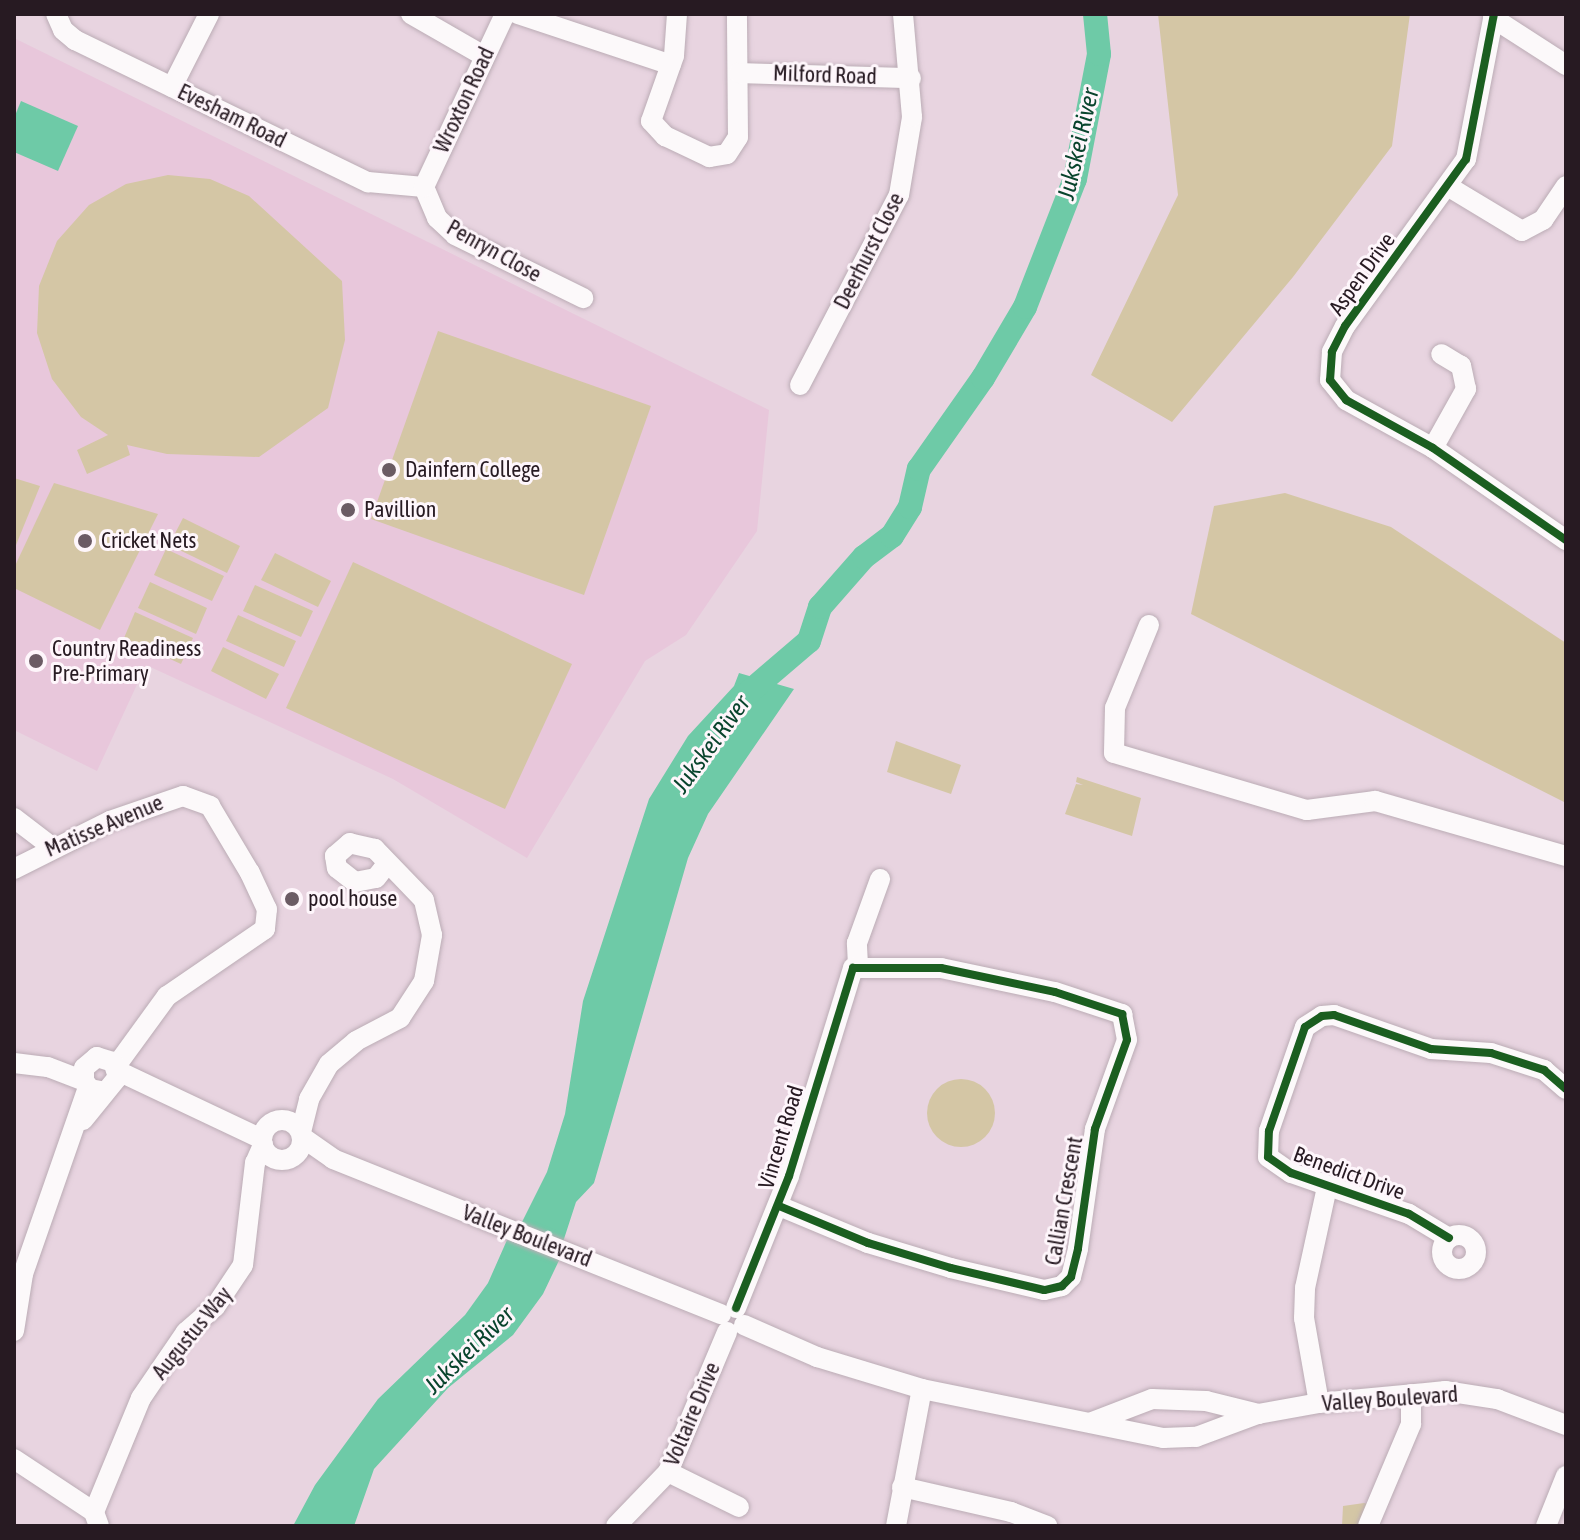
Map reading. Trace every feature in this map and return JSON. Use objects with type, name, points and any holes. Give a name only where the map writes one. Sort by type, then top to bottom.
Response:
[{"type":"street","name":"Evesham Road","points":[[56,14],[63,30],[75,40],[368,182],[424,187]]},
{"type":"street","points":[[172,87],[209,14]]},
{"type":"street","points":[[411,14],[484,56]]},
{"type":"street","name":"Wroxton Road","points":[[424,187],[505,14]]},
{"type":"street","points":[[518,14],[671,65]]},
{"type":"street","points":[[677,14],[671,65],[652,108],[652,125],[709,157],[727,154],[735,145],[739,73],[737,14]]},
{"type":"street","name":"Deerhurst Close","points":[[800,385],[899,195],[911,130],[911,78],[903,14]]},
{"type":"street","points":[[1493,16],[1566,65]]},
{"type":"street","name":"Aspen Drive","points":[[1493,16],[1471,146],[1449,187],[1345,326],[1328,368],[1330,380],[1346,400],[1433,448],[1566,540]]},
{"type":"street","name":"Milford Road","points":[[739,73],[911,78]]},
{"type":"street","points":[[1449,187],[1522,231],[1560,209],[1566,186]]},
{"type":"street","name":"Penryn Close","points":[[424,187],[437,218],[455,235],[583,298]]},
{"type":"street","points":[[1433,448],[1466,389],[1461,366],[1441,354]]},
{"type":"street","points":[[1149,625],[1115,708],[1114,753],[1299,808],[1375,801],[1566,856]]},
{"type":"street","name":"Matisse Avenue","points":[[14,869],[52,847],[174,797],[201,799],[216,815],[250,873],[269,921],[248,944],[167,996],[102,1076]]},
{"type":"street","points":[[14,818],[52,847]]},
{"type":"street","name":"Augustus Way","points":[[96,1519],[146,1390],[243,1265],[256,1179],[335,1057],[400,1018],[424,981],[432,935],[429,909],[386,865]]},
{"type":"street","name":"Vincent Road","points":[[732,1320],[779,1206],[854,969],[857,943],[880,879]]},
{"type":"street","name":"Callian Crescent","points":[[779,1206],[868,1243],[1021,1285],[1056,1289],[1074,1269],[1095,1129],[1127,1040],[1122,1014],[1097,1003],[977,974],[854,969]]},
{"type":"street","name":"Benedict Drive","points":[[1449,1238],[1409,1214],[1327,1187],[1273,1163],[1267,1144],[1296,1044],[1305,1027],[1322,1016],[1334,1015],[1431,1049],[1491,1053],[1544,1070],[1566,1089]]},
{"type":"street","points":[[14,1063],[102,1076],[166,1094],[283,1139]]},
{"type":"street","points":[[14,1331],[23,1274],[77,1126],[102,1076]]},
{"type":"street","name":"Valley Boulevard","points":[[283,1139],[590,1260],[817,1357],[922,1389],[1178,1439],[1258,1414],[1319,1403],[1445,1391],[1497,1399],[1566,1425]]},
{"type":"street","name":"Benedict Drive","points":[[1319,1403],[1310,1361],[1305,1288],[1327,1187]]},
{"type":"street","name":"Voltaire Drive","points":[[616,1526],[668,1472],[732,1320]]},
{"type":"street","points":[[896,1526],[922,1389]]},
{"type":"street","points":[[1368,1526],[1408,1433],[1411,1394]]},
{"type":"street","name":"Valley Boulevard","points":[[1092,1422],[1152,1399],[1206,1401],[1258,1414]]},
{"type":"street","points":[[14,1459],[96,1519]]},
{"type":"street","points":[[668,1472],[739,1507]]},
{"type":"street","points":[[1546,1526],[1566,1476]]},
{"type":"street","points":[[902,1487],[1011,1512],[1047,1526]]},
{"type":"shaded area","points":[[1158,14],[1410,14],[1392,146],[1293,277],[1172,422],[1091,375],[1178,195]]},
{"type":"shaded area","name":"Dainfern College","points":[[14,38],[769,410],[757,531],[686,635],[645,661],[527,858],[393,779],[146,665],[97,771],[14,730]]},
{"type":"shaded area","points":[[168,175],[210,179],[249,196],[342,281],[345,340],[328,408],[259,457],[167,454],[127,445],[130,455],[87,474],[77,450],[108,435],[81,417],[52,379],[37,333],[39,286],[57,241],[89,205],[126,184]]},
{"type":"shaded area","points":[[438,331],[651,406],[584,595],[371,519]]},
{"type":"shaded area","points":[[14,478],[40,486],[14,550]]},
{"type":"shaded area","name":"Cricket Nets","points":[[54,483],[158,514],[100,630],[14,588],[14,568]]},
{"type":"shaded area","points":[[1285,493],[1391,527],[1566,643],[1566,803],[1191,614],[1214,506]]},
{"type":"shaded area","points":[[183,518],[240,546],[227,573],[169,545]]},
{"type":"shaded area","points":[[166,549],[224,576],[212,601],[154,575]]},
{"type":"shaded area","points":[[275,553],[331,581],[318,607],[261,580]]},
{"type":"shaded area","points":[[353,562],[572,664],[505,809],[286,708]]},
{"type":"shaded area","points":[[150,582],[207,608],[196,634],[138,608]]},
{"type":"shaded area","points":[[255,585],[313,611],[301,637],[243,611]]},
{"type":"shaded area","points":[[135,612],[193,638],[181,664],[124,638]]},
{"type":"shaded area","points":[[238,615],[296,641],[284,667],[226,641]]},
{"type":"shaded area","points":[[223,647],[279,674],[266,699],[211,671]]},
{"type":"shaded area","points":[[896,741],[961,765],[951,794],[887,772]]},
{"type":"shaded area","points":[[1077,777],[1141,798],[1132,836],[1065,814],[1076,784],[1083,785],[1076,782]]},
{"type":"shaded area","points":[[961,1079],[985,1089],[995,1113],[985,1137],[961,1147],[937,1137],[927,1113],[937,1089]]},
{"type":"shaded area","points":[[1364,1503],[1381,1507],[1374,1526],[1342,1526],[1343,1506]]},
{"type":"water","points":[[21,101],[78,126],[58,171],[14,152],[14,118]]},
{"type":"water","points":[[739,673],[794,689],[708,814],[688,858],[594,1183],[576,1202],[563,1242],[521,1224],[547,1172],[565,1114],[583,1001],[649,799],[688,736],[734,686]]},
{"type":"water","points":[[507,1240],[564,1250],[543,1294],[513,1335],[448,1388],[374,1469],[354,1526],[293,1526],[315,1485],[378,1399],[465,1315],[488,1283]]},
{"type":"waterway","name":"Jukskei River","points":[[741,699],[809,641],[820,607],[864,557],[892,536],[910,507],[919,469],[983,378],[1025,307],[1075,179],[1099,54],[1095,14]]},
{"type":"cycle path","points":[[1494,14],[1466,159],[1345,326],[1332,352],[1330,380],[1346,400],[1433,448],[1566,540]]},
{"type":"cycle path","points":[[736,1308],[789,1176],[853,968],[941,968],[1055,992],[1122,1014],[1127,1040],[1095,1129],[1078,1249],[1071,1277],[1062,1286],[1044,1290],[951,1268],[868,1243],[779,1206]]},
{"type":"cycle path","points":[[1449,1238],[1409,1214],[1291,1173],[1268,1157],[1269,1131],[1305,1027],[1322,1016],[1334,1015],[1431,1049],[1491,1053],[1544,1070],[1566,1089]]},
{"type":"place","name":"Dainfern College","points":[[389,470]]},
{"type":"place","name":"Pavillion","points":[[348,510]]},
{"type":"place","name":"Cricket Nets","points":[[85,541]]},
{"type":"place","name":"Country Readiness Pre-Primary","points":[[36,661]]},
{"type":"place","name":"pool house","points":[[292,899]]}]
